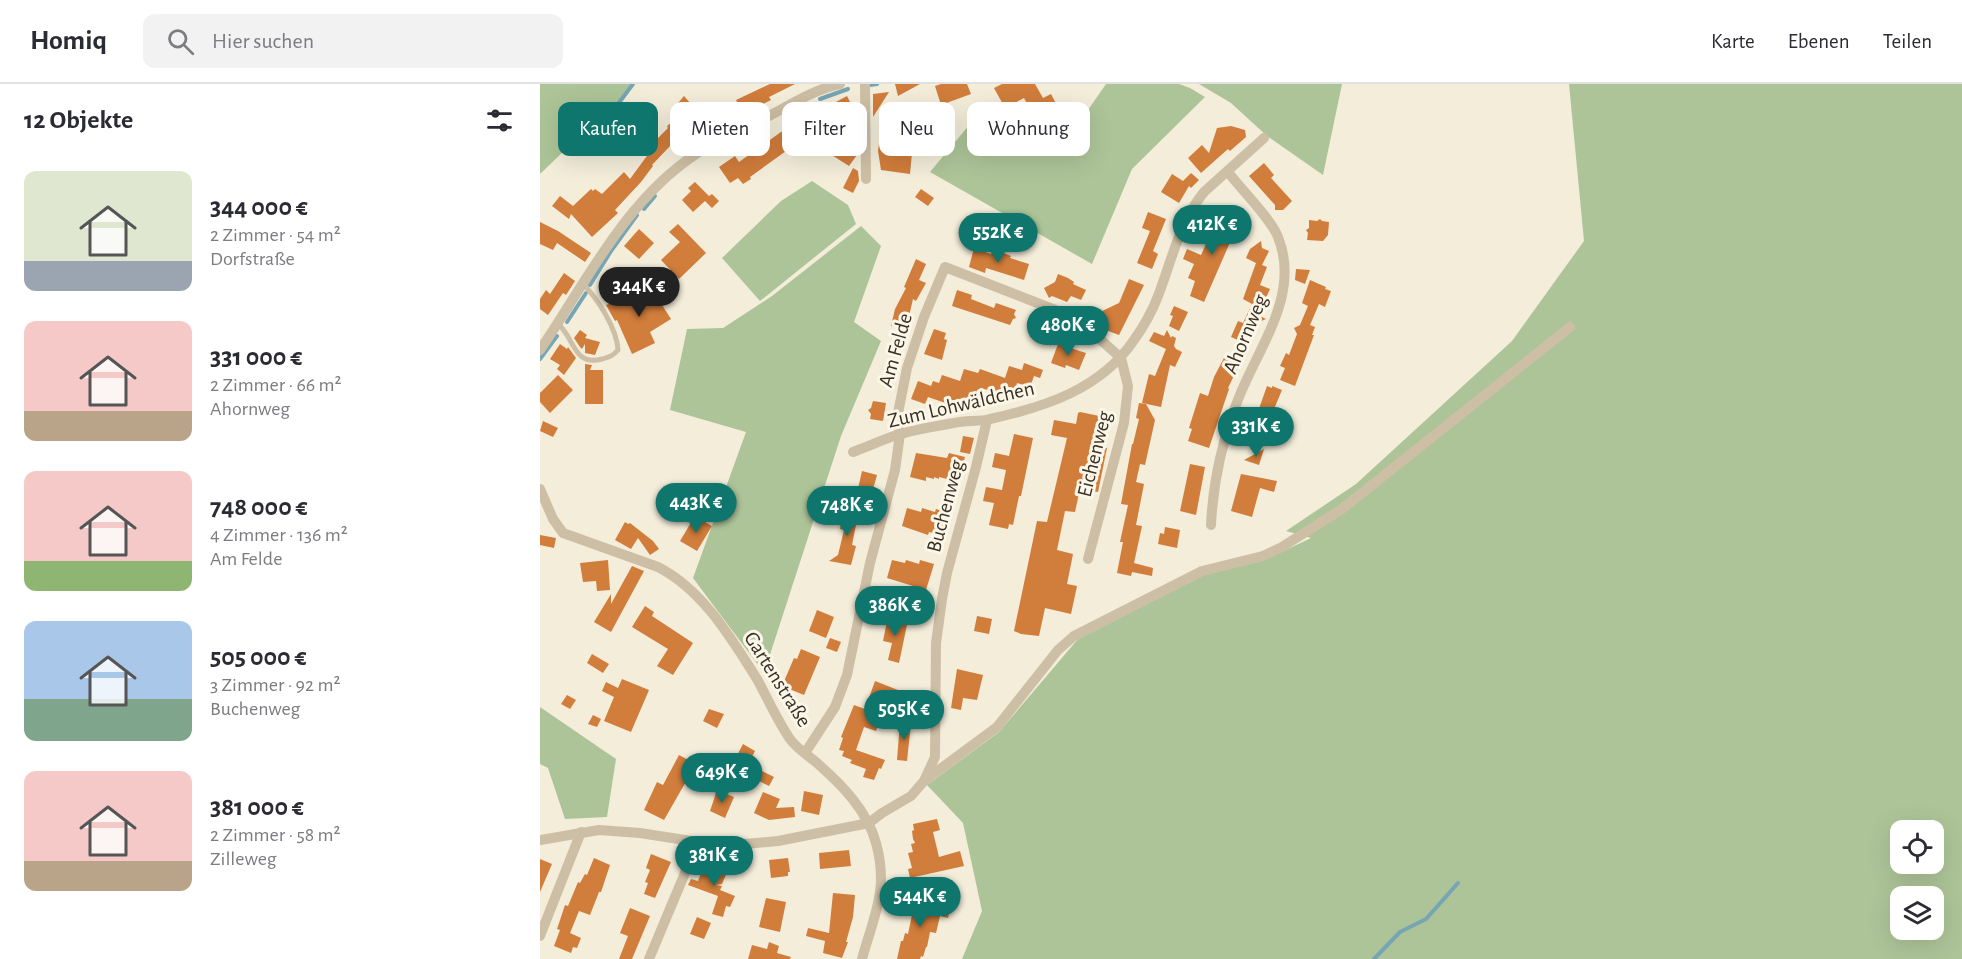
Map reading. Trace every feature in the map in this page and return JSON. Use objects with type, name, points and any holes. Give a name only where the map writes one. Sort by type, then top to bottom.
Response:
[{"type":"street","points":[[540,350],[599,256],[634,212],[682,165],[719,140],[816,93],[840,84]]},
{"type":"street","points":[[865,84],[866,179]]},
{"type":"street","name":"Zum Lohwäldchen","points":[[853,452],[900,434],[957,422],[987,420],[1057,401],[1090,383],[1121,358],[1152,310],[1185,219],[1204,192],[1264,138]]},
{"type":"street","name":"Ahornweg","points":[[1211,525],[1212,493],[1222,448],[1237,403],[1275,320],[1282,299],[1285,278],[1284,259],[1276,231],[1228,172]]},
{"type":"street","name":"Am Felde","points":[[805,753],[829,718],[844,684],[856,639],[870,562],[895,470],[900,434],[897,418],[907,368],[924,316],[945,267],[1063,313],[1093,333],[1121,358]]},
{"type":"street","points":[[924,781],[997,727],[1058,650],[1074,636],[1202,571],[1263,556],[1291,542],[1342,509],[1570,327]]},
{"type":"street","name":"Eichenweg","points":[[1088,559],[1124,423],[1128,386],[1121,358]]},
{"type":"street","name":"Buchenweg","points":[[869,824],[882,813],[911,796],[924,781],[935,757],[936,643],[942,599],[987,420]]},
{"type":"street","name":"Gartenstraße","points":[[540,489],[553,519],[563,533],[658,567],[670,573],[691,590],[709,609],[751,671],[791,741],[846,790],[869,824],[879,857],[881,891],[876,917],[862,959]]},
{"type":"street","points":[[540,840],[599,830],[624,831],[698,842],[760,844],[869,824]]},
{"type":"street","points":[[540,936],[581,832]]},
{"type":"street","points":[[650,959],[698,842]]},
{"type":"lane","points":[[558,324],[566,331],[581,358],[596,360],[614,356],[618,350],[615,334],[592,293],[583,284]]},
{"type":"green space","points":[[540,84],[634,84],[621,102],[558,102],[559,156],[540,174]]},
{"type":"green space","points":[[1106,84],[1179,84],[1205,97],[1132,169],[1092,264],[930,172],[943,156],[955,156],[955,142],[967,128],[967,156],[1090,156],[1090,107]]},
{"type":"green space","points":[[1199,84],[1342,84],[1323,175],[1267,136],[1231,103]]},
{"type":"green space","points":[[1569,84],[1962,84],[1962,959],[962,959],[982,911],[963,823],[927,785],[999,732],[1078,639],[1204,575],[1265,560],[1311,538],[1286,531],[1356,484],[1512,341],[1584,241]]},
{"type":"green space","points":[[812,181],[848,205],[856,224],[760,301],[722,258],[781,201]]},
{"type":"green space","points":[[861,226],[881,246],[854,322],[881,341],[841,436],[764,673],[693,578],[746,432],[670,410],[687,329],[723,328],[772,296]]},
{"type":"green space","points":[[540,707],[616,759],[607,817],[565,819],[548,768],[540,764]]},
{"type":"building","points":[[770,84],[795,84],[769,97],[771,100],[767,102],[737,102],[736,100]]},
{"type":"building","points":[[895,84],[920,84],[898,96]]},
{"type":"building","points":[[967,84],[971,94],[949,102],[940,102],[935,86]]},
{"type":"building","points":[[1002,84],[1035,84],[1043,98],[1051,94],[1055,102],[1026,102],[1024,98],[1016,102],[1002,102],[994,88]]},
{"type":"building","points":[[889,92],[883,102],[879,102],[879,108],[873,117],[873,94]]},
{"type":"building","points":[[684,96],[689,102],[679,102]]},
{"type":"building","points":[[847,96],[850,102],[836,102]]},
{"type":"building","points":[[670,124],[670,146],[615,210],[618,213],[592,237],[571,214],[569,219],[552,206],[560,196],[573,206],[591,189],[602,194],[624,172],[630,179],[647,156],[658,156],[658,138],[668,128]]},
{"type":"building","points":[[1231,126],[1245,130],[1246,137],[1230,151],[1228,149],[1201,173],[1188,158],[1202,145],[1209,153],[1217,128]]},
{"type":"building","points":[[782,131],[782,154],[743,184],[738,178],[730,183],[719,167],[735,156],[739,162],[747,156],[770,156],[770,140]]},
{"type":"building","points":[[879,143],[879,156],[912,156],[910,174],[881,170],[878,151]]},
{"type":"building","points":[[833,156],[856,156],[849,166]]},
{"type":"building","points":[[1264,163],[1274,175],[1271,178],[1292,201],[1283,210],[1275,210],[1275,205],[1249,176]]},
{"type":"building","points":[[853,168],[858,171],[859,181],[853,193],[843,188]]},
{"type":"building","points":[[1191,173],[1199,180],[1191,188],[1189,186],[1179,203],[1161,192],[1172,174],[1183,181]]},
{"type":"building","points":[[695,182],[709,196],[712,194],[719,201],[712,208],[705,201],[693,212],[682,200],[691,191],[688,188]]},
{"type":"building","points":[[921,189],[934,198],[928,206],[915,197]]},
{"type":"building","points":[[1227,206],[1231,214],[1241,219],[1235,230],[1241,233],[1237,243],[1231,240],[1204,302],[1190,296],[1195,281],[1188,278],[1194,264],[1183,259],[1187,249],[1201,255],[1206,244],[1210,246]]},
{"type":"building","points":[[1148,212],[1166,219],[1153,251],[1158,254],[1152,269],[1137,263],[1150,231],[1142,228]]},
{"type":"building","points":[[1320,219],[1329,222],[1328,235],[1323,241],[1307,240],[1306,230],[1309,228],[1309,220]]},
{"type":"building","points":[[540,222],[591,253],[585,262],[557,243],[553,250],[540,244]]},
{"type":"building","points":[[678,224],[706,253],[679,279],[661,260],[680,242],[669,232]]},
{"type":"building","points":[[639,229],[654,243],[639,259],[624,246]]},
{"type":"building","points":[[1261,241],[1262,248],[1269,251],[1262,265],[1267,267],[1260,285],[1270,289],[1258,315],[1266,319],[1254,324],[1247,344],[1231,337],[1238,321],[1243,323],[1252,304],[1243,299],[1256,263],[1246,258],[1250,249]]},
{"type":"building","points":[[974,248],[991,254],[993,249],[1029,264],[1024,280],[986,268],[985,273],[969,267]]},
{"type":"building","points":[[916,259],[926,264],[919,280],[926,283],[916,301],[913,299],[906,329],[891,326],[895,309],[906,288],[904,287]]},
{"type":"building","points":[[1296,269],[1310,270],[1305,284],[1295,280]]},
{"type":"building","points":[[564,273],[575,281],[566,295],[563,293],[548,315],[540,309],[540,299],[546,290],[550,294]]},
{"type":"building","points":[[1058,274],[1086,290],[1081,300],[1071,296],[1067,302],[1052,296],[1049,298],[1044,288],[1055,282]]},
{"type":"building","points":[[1129,279],[1144,285],[1119,335],[1103,329],[1105,324],[1100,312],[1119,303]]},
{"type":"building","points":[[1310,280],[1331,291],[1325,307],[1319,304],[1310,325],[1315,327],[1312,335],[1314,335],[1295,386],[1280,380],[1285,368],[1280,366],[1286,353],[1289,355],[1297,334],[1294,328],[1300,325],[1308,306],[1302,303]]},
{"type":"building","points":[[645,285],[657,292],[655,294],[671,319],[650,332],[655,343],[632,354],[617,320],[615,321],[606,305],[631,295],[635,302]]},
{"type":"building","points":[[957,290],[972,295],[971,299],[994,308],[996,303],[1016,310],[1014,314],[1016,318],[1010,325],[952,306]]},
{"type":"building","points":[[1174,306],[1188,312],[1179,331],[1169,326]]},
{"type":"building","points":[[1041,317],[1043,322],[1052,325],[1047,342],[1030,337],[1034,326],[1031,322]]},
{"type":"building","points":[[934,329],[946,333],[944,339],[947,340],[942,360],[924,354]]},
{"type":"building","points":[[580,330],[587,335],[585,338],[600,342],[595,355],[585,353],[585,344],[582,349],[574,338]]},
{"type":"building","points":[[1167,330],[1171,338],[1172,336],[1176,338],[1174,346],[1176,349],[1182,352],[1175,367],[1170,365],[1161,407],[1142,403],[1149,374],[1155,376],[1166,349],[1149,341],[1154,332],[1164,336]]},
{"type":"building","points":[[560,344],[567,349],[568,347],[576,358],[564,375],[557,369],[560,365],[550,359]]},
{"type":"building","points":[[1058,344],[1086,353],[1079,370],[1051,363]]},
{"type":"building","points":[[1226,354],[1241,361],[1228,388],[1209,448],[1188,441],[1192,429],[1189,428],[1200,393],[1208,396],[1214,377]]},
{"type":"building","points":[[1024,363],[1043,370],[1040,378],[1034,376],[1030,387],[1017,383],[1015,390],[1003,385],[1000,393],[980,388],[978,394],[972,392],[967,406],[968,411],[954,414],[954,406],[928,397],[925,404],[911,399],[918,381],[931,386],[933,381],[939,383],[942,375],[960,381],[964,369],[978,373],[980,369],[1005,378],[1009,366],[1022,370]]},
{"type":"building","points":[[585,364],[592,365],[590,370],[603,370],[603,404],[585,404]]},
{"type":"building","points":[[558,375],[573,390],[550,413],[540,402],[540,393]]},
{"type":"building","points":[[1267,386],[1282,390],[1267,426],[1272,428],[1267,443],[1249,437]]},
{"type":"building","points":[[873,401],[886,403],[883,421],[870,419],[871,414],[868,410]]},
{"type":"building","points":[[1139,403],[1146,404],[1155,420],[1145,465],[1140,464],[1136,482],[1144,484],[1136,525],[1142,526],[1134,563],[1153,568],[1152,576],[1132,572],[1131,576],[1117,573],[1123,542],[1120,542],[1128,505],[1121,504],[1139,419],[1136,418]]},
{"type":"building","points":[[1080,412],[1104,417],[1098,447],[1107,448],[1098,492],[1080,489],[1075,512],[1065,511],[1057,550],[1073,554],[1067,584],[1077,586],[1071,614],[1045,608],[1039,636],[1021,634],[1014,631],[1037,521],[1047,522],[1067,438],[1051,435],[1054,420],[1076,424]]},
{"type":"building","points":[[543,421],[558,428],[553,437],[540,431]]},
{"type":"building","points":[[1014,434],[1033,438],[1021,496],[1019,496],[1013,525],[1009,524],[1008,529],[989,525],[994,503],[983,501],[986,487],[1002,490],[1006,470],[992,467],[995,453],[1009,456]]},
{"type":"building","points":[[963,436],[974,438],[970,454],[960,452]]},
{"type":"building","points":[[1264,449],[1259,465],[1244,460]]},
{"type":"building","points":[[916,453],[947,458],[949,453],[965,457],[960,475],[957,475],[955,481],[926,477],[926,481],[910,477]]},
{"type":"building","points":[[1190,464],[1205,467],[1196,515],[1180,511]]},
{"type":"building","points":[[862,471],[877,475],[871,497],[857,493]]},
{"type":"building","points":[[1241,474],[1277,481],[1274,492],[1260,488],[1252,517],[1231,511]]},
{"type":"building","points":[[845,507],[859,510],[852,545],[856,546],[851,565],[829,561],[838,555],[844,530],[840,529]]},
{"type":"building","points":[[907,508],[921,512],[922,508],[935,512],[936,509],[949,513],[943,535],[929,532],[928,535],[902,526]]},
{"type":"building","points":[[695,516],[712,526],[697,551],[680,541]]},
{"type":"building","points":[[625,522],[630,523],[653,541],[659,549],[650,555],[638,538],[631,549],[615,540]]},
{"type":"building","points":[[1165,527],[1180,530],[1177,548],[1158,544],[1160,533],[1164,534]]},
{"type":"building","points":[[540,535],[556,538],[554,548],[540,545]]},
{"type":"building","points":[[608,560],[610,590],[597,591],[596,581],[583,582],[580,563]]},
{"type":"building","points":[[892,560],[905,563],[906,560],[919,564],[920,560],[934,564],[926,590],[887,578]]},
{"type":"building","points":[[632,566],[644,571],[611,632],[594,622],[611,594],[611,604]]},
{"type":"building","points":[[645,606],[654,612],[652,616],[693,643],[673,675],[657,666],[668,649],[632,627]]},
{"type":"building","points":[[817,610],[834,617],[826,638],[809,631]]},
{"type":"building","points":[[888,616],[908,620],[899,663],[888,660],[892,643],[883,641]]},
{"type":"building","points":[[977,616],[992,619],[989,634],[974,631]]},
{"type":"building","points":[[830,638],[841,642],[837,652],[826,648]]},
{"type":"building","points":[[801,649],[820,657],[804,695],[782,686],[794,658],[797,659]]},
{"type":"building","points":[[592,654],[609,664],[603,673],[587,663]]},
{"type":"building","points":[[957,669],[983,675],[977,700],[963,698],[961,710],[951,708]]},
{"type":"building","points":[[622,679],[649,690],[631,732],[604,721],[614,697],[602,691],[606,682],[618,688]]},
{"type":"building","points":[[875,681],[898,690],[892,706],[881,702],[875,721],[879,722],[876,731],[864,727],[856,750],[885,760],[874,780],[863,777],[866,769],[850,763],[852,760],[842,756],[844,751],[839,750],[843,738],[841,737],[854,705],[865,709]]},
{"type":"building","points":[[567,695],[576,700],[570,709],[561,704]]},
{"type":"building","points":[[709,709],[724,714],[717,728],[703,721]]},
{"type":"building","points":[[593,715],[601,719],[597,727],[588,724]]},
{"type":"building","points":[[900,722],[911,723],[907,761],[897,760]]},
{"type":"building","points":[[743,744],[755,751],[745,771],[732,765]]},
{"type":"building","points":[[679,755],[696,764],[664,820],[644,810],[657,782],[663,785]]},
{"type":"building","points":[[760,770],[774,777],[769,786],[755,779]]},
{"type":"building","points":[[717,790],[734,797],[725,818],[710,811]]},
{"type":"building","points":[[804,791],[823,795],[819,815],[801,811]]},
{"type":"building","points":[[763,792],[780,799],[776,808],[794,807],[795,817],[769,820],[754,813]]},
{"type":"building","points":[[937,819],[940,830],[933,832],[939,857],[960,851],[964,866],[910,878],[908,869],[912,868],[908,853],[913,852],[911,844],[915,843],[913,824]]},
{"type":"building","points":[[849,850],[851,866],[820,869],[819,853]]},
{"type":"building","points":[[651,854],[671,862],[655,898],[644,894],[648,883],[645,882],[650,870],[646,868]]},
{"type":"building","points":[[594,858],[610,865],[590,915],[579,911],[570,933],[581,938],[577,948],[573,947],[571,953],[554,946],[560,930],[557,929],[565,905],[568,906],[578,882],[580,883],[585,874],[587,875]]},
{"type":"building","points":[[788,858],[790,872],[788,876],[771,878],[769,860]]},
{"type":"building","points":[[540,859],[552,864],[540,892]]},
{"type":"building","points":[[704,865],[713,868],[714,865],[728,870],[722,884],[716,885],[722,886],[720,890],[735,896],[730,907],[726,906],[723,917],[712,914],[718,896],[688,885],[691,879],[698,881]]},
{"type":"building","points":[[833,893],[855,895],[853,917],[846,942],[848,942],[842,958],[823,953],[825,941],[806,936],[808,928],[829,933]]},
{"type":"building","points":[[766,898],[786,902],[780,932],[759,927]]},
{"type":"building","points":[[903,898],[950,908],[948,918],[940,916],[936,933],[930,932],[927,947],[920,959],[897,959],[901,941],[905,933],[908,934],[913,910],[901,908]]},
{"type":"building","points":[[630,908],[650,916],[632,959],[619,959],[628,936],[620,933]]},
{"type":"building","points":[[697,917],[711,923],[704,939],[690,934]]},
{"type":"building","points":[[769,942],[779,946],[777,953],[791,957],[790,959],[748,959],[752,945],[767,949]]},
{"type":"waterway","points":[[620,102],[633,84]]},
{"type":"waterway","points":[[870,85],[877,84]]},
{"type":"waterway","points":[[820,99],[848,89]]},
{"type":"waterway","points":[[644,209],[655,196]]},
{"type":"waterway","points":[[590,285],[637,215]]},
{"type":"waterway","points":[[567,322],[586,293]]},
{"type":"waterway","points":[[540,359],[557,336]]},
{"type":"waterway","points":[[1374,959],[1400,932],[1426,919],[1458,883]]}]
